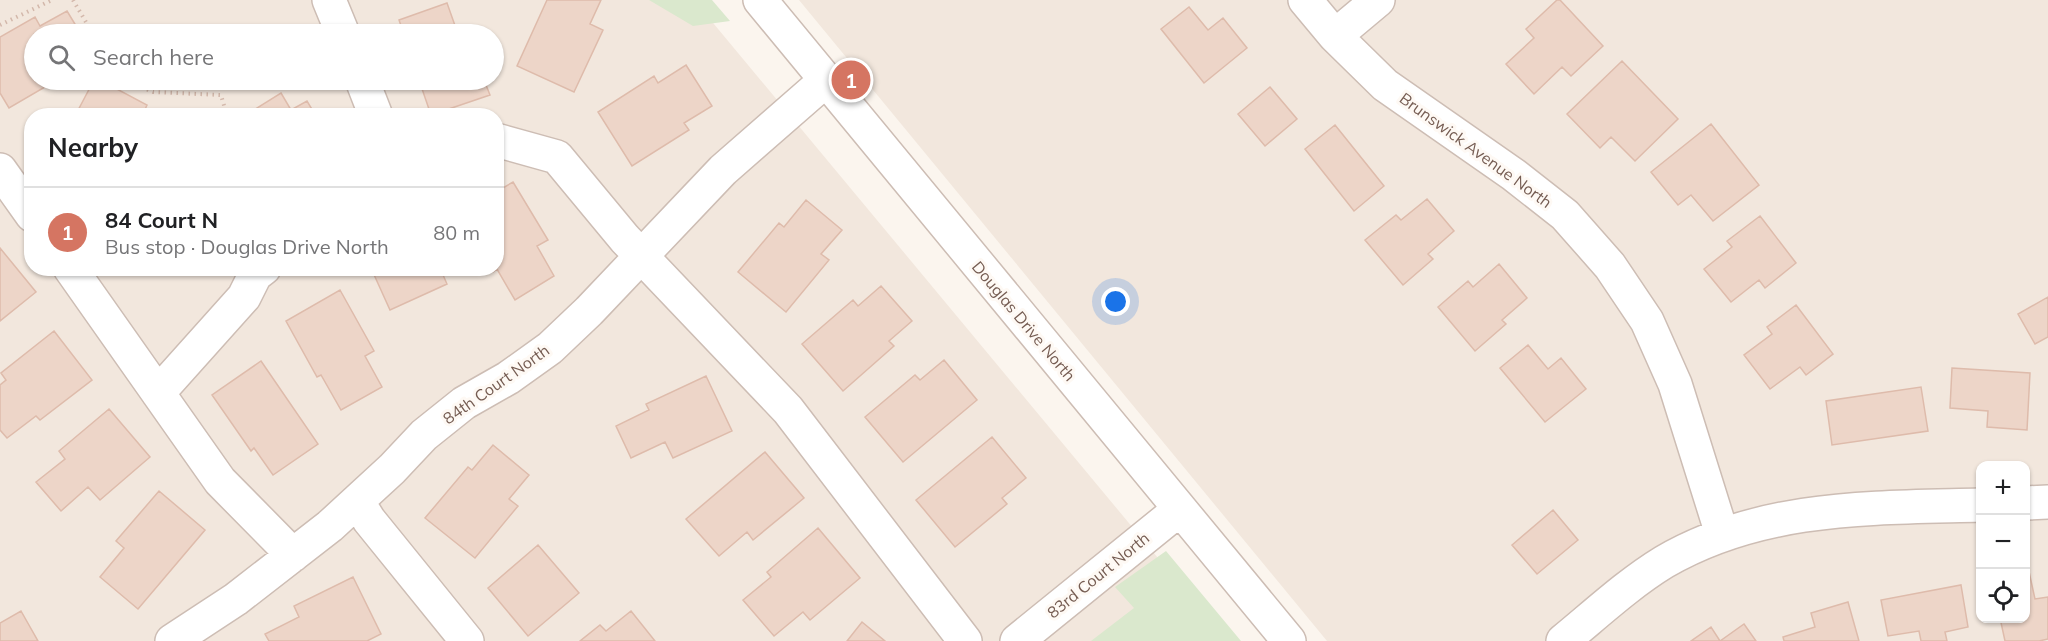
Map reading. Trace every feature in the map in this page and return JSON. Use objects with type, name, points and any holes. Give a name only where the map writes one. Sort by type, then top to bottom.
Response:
[{"type":"street","points":[[329,0],[339,24]]},
{"type":"street","name":"Douglas Drive North","points":[[760,0],[1289,641]]},
{"type":"street","name":"Brunswick Avenue North","points":[[1305,0],[1335,36],[1386,85],[1514,175],[1565,215],[1610,266],[1647,321],[1675,384],[1722,534]]},
{"type":"street","points":[[1335,36],[1378,0]]},
{"type":"street","name":"84th Court North","points":[[172,641],[236,599],[293,555],[358,502],[424,435],[464,403],[508,378],[550,348],[723,170],[826,80]]},
{"type":"street","points":[[366,90],[373,108]]},
{"type":"street","points":[[504,143],[557,157],[625,239],[788,410],[965,641]]},
{"type":"street","points":[[0,171],[24,204]]},
{"type":"street","points":[[75,276],[220,481],[293,555]]},
{"type":"street","points":[[158,393],[244,297],[251,276]]},
{"type":"street","points":[[358,502],[369,520],[467,641]]},
{"type":"street","points":[[2030,503],[2048,502]]},
{"type":"street","points":[[1563,641],[1612,599],[1664,562],[1722,534],[1800,515],[1857,509],[1976,505]]},
{"type":"street","name":"83rd Court North","points":[[1017,641],[1180,509]]},
{"type":"path","points":[[0,25],[52,0]]},
{"type":"path","points":[[73,0],[87,24]]},
{"type":"path","points":[[148,90],[221,95],[225,108]]},
{"type":"shaded area","points":[[0,0],[694,0],[1227,641],[0,641]]},
{"type":"shaded area","points":[[799,0],[2048,0],[2048,641],[1327,641]]},
{"type":"green space","points":[[649,0],[712,0],[730,21],[693,26]]},
{"type":"green space","points":[[1166,551],[1241,641],[1091,641],[1134,608],[1115,587]]},
{"type":"building","points":[[547,0],[601,0],[590,24],[603,30],[574,92],[517,66]]},
{"type":"building","points":[[1557,0],[1560,0],[1603,46],[1571,76],[1562,67],[1534,94],[1506,64],[1534,38],[1526,29]]},
{"type":"building","points":[[447,3],[454,24],[400,24],[399,20]]},
{"type":"building","points":[[1189,7],[1208,30],[1223,18],[1247,48],[1204,83],[1161,29]]},
{"type":"building","points":[[67,11],[75,24],[44,24]]},
{"type":"building","points":[[35,17],[39,24],[24,24],[24,90],[40,90],[9,108],[0,93],[0,37]]},
{"type":"building","points":[[1622,61],[1678,119],[1635,161],[1611,137],[1600,148],[1567,114]]},
{"type":"building","points":[[686,65],[712,106],[684,123],[689,130],[632,166],[598,112],[654,76],[658,83]]},
{"type":"building","points":[[1270,87],[1297,119],[1265,146],[1238,114]]},
{"type":"building","points":[[89,90],[119,90],[147,105],[146,108],[79,108]]},
{"type":"building","points":[[422,90],[488,90],[490,95],[452,108],[429,108]]},
{"type":"building","points":[[281,93],[290,108],[257,108]]},
{"type":"building","points":[[307,101],[311,108],[295,108]]},
{"type":"building","points":[[1711,124],[1759,185],[1713,221],[1691,195],[1678,205],[1651,172]]},
{"type":"building","points":[[1335,125],[1384,186],[1354,211],[1305,149]]},
{"type":"building","points":[[513,182],[548,240],[537,246],[554,276],[515,300],[501,276],[504,276],[504,187]]},
{"type":"building","points":[[1427,199],[1454,231],[1428,254],[1433,259],[1403,285],[1365,240],[1396,215],[1401,220]]},
{"type":"building","points":[[806,200],[842,230],[821,254],[829,260],[786,312],[738,272],[779,223],[784,227]]},
{"type":"building","points":[[1760,216],[1796,263],[1765,288],[1759,280],[1731,302],[1704,269],[1732,247],[1727,241]]},
{"type":"building","points":[[0,248],[36,292],[0,321]]},
{"type":"building","points":[[1499,264],[1527,298],[1502,320],[1506,324],[1475,351],[1438,307],[1468,281],[1473,287]]},
{"type":"building","points":[[375,276],[444,276],[447,284],[390,310]]},
{"type":"building","points":[[881,286],[912,321],[889,341],[894,346],[843,391],[802,344],[853,300],[858,306]]},
{"type":"building","points":[[340,290],[374,351],[365,356],[382,387],[341,410],[321,375],[317,377],[286,321]]},
{"type":"building","points":[[2048,297],[2048,337],[2035,344],[2018,314]]},
{"type":"building","points":[[1796,305],[1833,354],[1806,375],[1800,367],[1770,389],[1744,355],[1772,334],[1767,327]]},
{"type":"building","points":[[54,331],[92,380],[40,420],[36,416],[7,438],[0,430],[0,385],[6,380],[1,373]]},
{"type":"building","points":[[1528,345],[1548,369],[1561,358],[1586,389],[1545,422],[1500,368]]},
{"type":"building","points":[[944,360],[977,400],[903,462],[865,417],[915,375],[920,380]]},
{"type":"building","points":[[261,361],[318,444],[273,475],[254,448],[251,451],[212,395]]},
{"type":"building","points":[[1952,368],[2030,373],[2027,430],[1987,427],[1988,411],[1950,408]]},
{"type":"building","points":[[706,376],[732,431],[673,458],[665,442],[631,458],[616,426],[649,410],[646,404]]},
{"type":"building","points":[[1921,387],[1928,431],[1832,445],[1826,401]]},
{"type":"building","points":[[109,409],[150,457],[100,500],[88,487],[61,511],[36,482],[65,459],[59,451]]},
{"type":"building","points":[[992,437],[1026,478],[1002,498],[1007,504],[955,547],[916,500]]},
{"type":"building","points":[[493,445],[529,475],[509,499],[518,506],[475,558],[425,518],[468,467],[472,470]]},
{"type":"building","points":[[765,452],[804,498],[753,540],[747,532],[719,556],[686,519]]},
{"type":"building","points":[[159,491],[205,530],[138,609],[100,577],[124,548],[116,541]]},
{"type":"building","points":[[1553,510],[1578,540],[1537,574],[1512,545]]},
{"type":"building","points":[[818,528],[860,578],[810,620],[803,612],[774,636],[743,600],[771,577],[767,572]]},
{"type":"building","points":[[538,545],[579,593],[528,636],[488,588]]},
{"type":"building","points":[[2030,576],[2035,599],[2048,597],[2048,639],[2005,641],[2001,623],[2030,623]]},
{"type":"building","points":[[353,577],[381,634],[367,641],[269,641],[265,634],[299,617],[294,606]]},
{"type":"building","points":[[1961,585],[1968,627],[1945,632],[1947,641],[1921,641],[1919,631],[1888,636],[1881,600]]},
{"type":"building","points":[[1848,602],[1859,641],[1784,641],[1783,637],[1815,627],[1811,613]]},
{"type":"building","points":[[21,611],[38,641],[0,641],[0,623]]},
{"type":"building","points":[[631,611],[655,641],[580,641],[600,625],[606,631]]},
{"type":"building","points":[[862,622],[885,641],[847,641]]},
{"type":"building","points":[[1744,624],[1756,641],[1720,641]]},
{"type":"building","points":[[1711,627],[1720,641],[1691,641]]},
{"type":"place","name":"84 Court N","points":[[851,80]]}]
